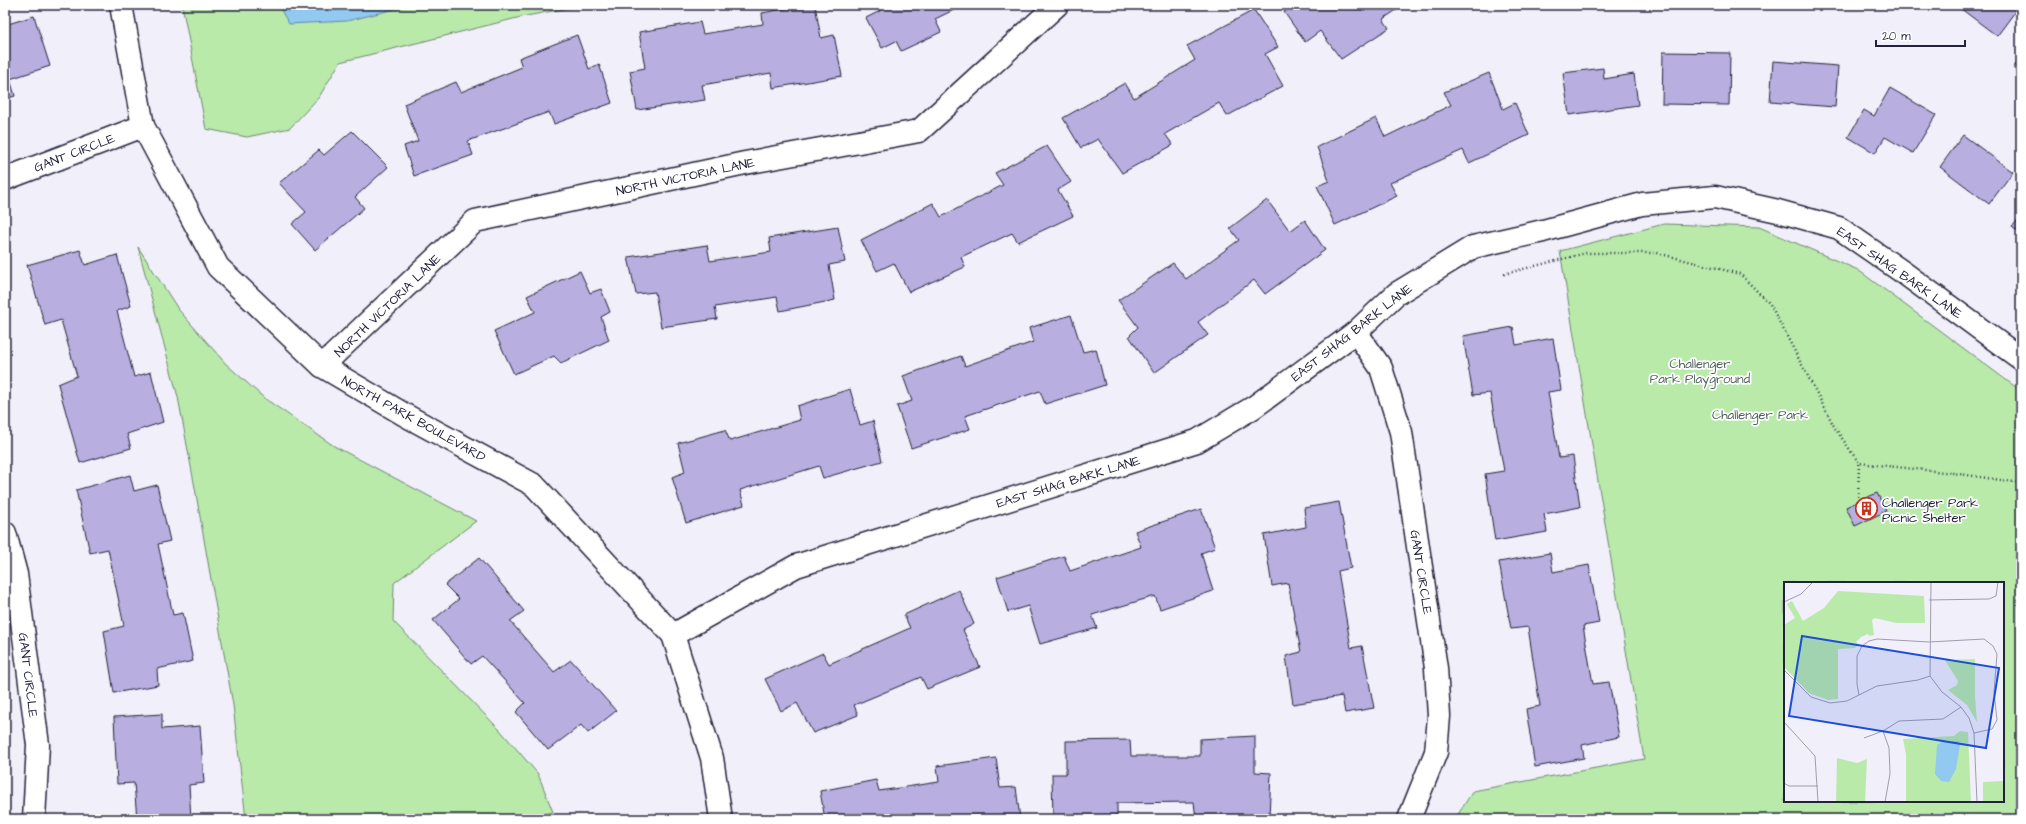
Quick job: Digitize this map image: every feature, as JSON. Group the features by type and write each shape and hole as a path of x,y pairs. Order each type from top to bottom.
{"street":[{"name":"NORTH PARK BOULEVARD","path":"121,5 143,126 218,267 322,366 406,415 534,485 674,635 712,758 720,819"},
{"name":"NORTH VICTORIA LANE","path":"322,366 475,221 745,162 919,131 1057,5"},
{"name":"GANT CIRCLE","path":"5,179 143,126"},
{"name":"EAST SHAG BARK LANE","path":"674,635 796,566 1197,441 1254,407 1356,332 1396,294 1474,247 1543,231 1642,204 1715,197 1778,211 1839,228 1904,272 2021,359"},
{"name":"GANT CIRCLE","path":"1356,332 1381,368 1401,432 1436,668 1438,716 1436,752 1409,819"},
{"name":"GANT CIRCLE","path":"5,533 16,574 38,745 34,819"}],"path":[{"path":"1504,274 1586,253 1657,253 1740,274 1770,304 1835,428 1859,463 1858,501"},
{"path":"1859,463 1953,473 2021,483"}],"green space":[{"path":"182,5 585,5 521,17 340,62 319,97 290,128 247,137 206,129"},
{"name":"Challenger Park","path":"1664,224 1759,227 1858,270 2021,391 2021,819 1455,819 1473,791 1644,759 1560,251"},
{"path":"138,247 178,309 226,364 264,398 334,446 476,521 394,583 393,621 500,730 538,774 553,812 522,819 246,819 233,705 178,397"}],"water":[{"path":"278,5 411,5 347,21 289,24"}],"building":[{"path":"805,5 815,5 821,38 834,35 842,76 773,88 771,73 702,85 705,100 637,110 630,71 645,68 639,32 700,22 703,34 763,24 762,13"},
{"path":"877,5 964,5 935,19 941,32 901,51 896,41 882,48 866,18 880,11"},
{"path":"1294,5 1404,5 1383,19 1389,28 1341,59 1320,31 1305,42 1284,12"},
{"path":"1956,5 2020,5 1997,36"},
{"path":"1254,10 1278,47 1265,54 1283,86 1227,116 1219,103 1165,134 1173,145 1122,173 1098,139 1081,148 1063,118 1125,83 1134,98 1195,60 1187,46"},
{"path":"34,16 50,66 10,79 15,96 5,99 5,25"},
{"path":"577,35 589,69 599,64 612,103 554,124 549,112 468,141 473,155 414,176 404,146 418,141 404,104 456,82 461,92 522,67 519,58"},
{"path":"1663,52 1730,53 1729,105 1662,104"},
{"path":"2021,58 2021,74 2013,68"},
{"path":"1773,61 1838,66 1835,107 1770,102"},
{"path":"1603,68 1604,79 1634,74 1638,105 1569,115 1563,73"},
{"path":"1489,73 1503,109 1515,103 1529,135 1469,163 1463,150 1390,183 1397,196 1335,225 1317,186 1329,181 1317,147 1376,118 1385,137 1451,105 1444,92"},
{"path":"1890,88 1936,115 1913,153 1885,137 1875,153 1848,137 1864,110 1874,116"},
{"path":"352,131 388,167 355,197 364,208 315,250 292,224 306,212 279,183 319,150 324,155"},
{"path":"1963,135 2013,172 1989,204 1940,167"},
{"path":"1047,146 1071,182 1058,190 1073,216 1018,242 1012,233 961,257 965,267 909,292 894,263 877,271 861,240 933,203 941,217 1003,185 995,173"},
{"path":"1267,200 1290,231 1305,220 1325,250 1265,294 1254,280 1198,322 1208,335 1154,373 1129,336 1138,327 1118,300 1173,263 1186,279 1239,240 1230,228"},
{"path":"2021,216 2021,234 2012,227"},
{"path":"838,227 845,262 829,265 835,300 780,311 777,297 715,307 717,319 661,327 655,292 636,294 628,257 707,245 710,261 771,252 769,238"},
{"path":"80,250 85,265 117,255 131,306 117,311 134,377 151,372 163,422 127,434 131,448 80,463 58,384 77,376 61,320 45,325 27,265"},
{"path":"580,271 590,293 601,289 610,312 601,317 609,340 561,363 554,356 514,374 494,331 535,312 527,296"},
{"path":"1071,315 1083,352 1096,349 1105,385 1045,404 1040,391 965,416 970,429 911,448 897,406 912,401 903,376 961,356 965,366 1033,342 1029,328"},
{"path":"1513,327 1516,345 1553,338 1561,390 1548,392 1559,458 1573,456 1580,507 1544,514 1547,532 1495,541 1485,474 1504,471 1490,393 1473,395 1463,336"},
{"path":"850,389 860,425 873,421 882,461 823,478 819,466 740,490 744,505 686,523 672,477 685,472 678,443 725,430 730,441 800,420 797,406"},
{"path":"130,475 134,491 157,485 170,541 158,544 173,615 183,613 193,661 157,669 158,685 114,693 104,631 124,626 108,549 90,553 76,490"},
{"name":"Challenger Park Picnic Shelter","path":"1877,493 1886,511 1855,526 1846,507"},
{"path":"1339,502 1351,568 1338,571 1351,648 1362,646 1374,708 1345,713 1342,696 1293,704 1286,656 1301,652 1288,583 1272,586 1264,535 1306,527 1304,508"},
{"path":"1201,509 1215,548 1201,553 1213,591 1160,609 1155,596 1092,615 1097,628 1040,644 1028,606 1008,612 997,577 1064,556 1070,571 1141,547 1135,531"},
{"path":"1550,553 1553,572 1589,565 1599,623 1583,626 1593,684 1609,682 1619,737 1582,745 1584,758 1535,767 1526,709 1540,706 1528,627 1511,629 1499,562"},
{"path":"479,558 524,611 510,621 554,672 571,660 616,711 588,733 581,725 548,750 516,712 525,703 482,656 471,664 433,620 459,599 445,585"},
{"path":"959,590 974,624 963,630 980,667 927,689 921,677 854,705 858,715 813,733 797,703 781,711 765,679 823,653 829,664 910,628 904,615"},
{"path":"162,714 162,729 200,726 204,783 189,785 191,819 137,819 134,783 117,784 114,717"},
{"path":"1255,736 1255,772 1271,773 1269,817 1196,819 1194,802 1117,803 1117,818 1053,819 1052,774 1066,774 1066,741 1130,740 1131,756 1200,756 1200,739"},
{"path":"996,758 1000,788 1016,787 1020,819 825,819 820,791 876,780 879,791 939,782 937,766"}],"place":[{"name":"Challenger Park Picnic Shelter","path":"1866,509"}],"park label":[{"name":"Challenger Park Playground","path":"1700,370"}]}
